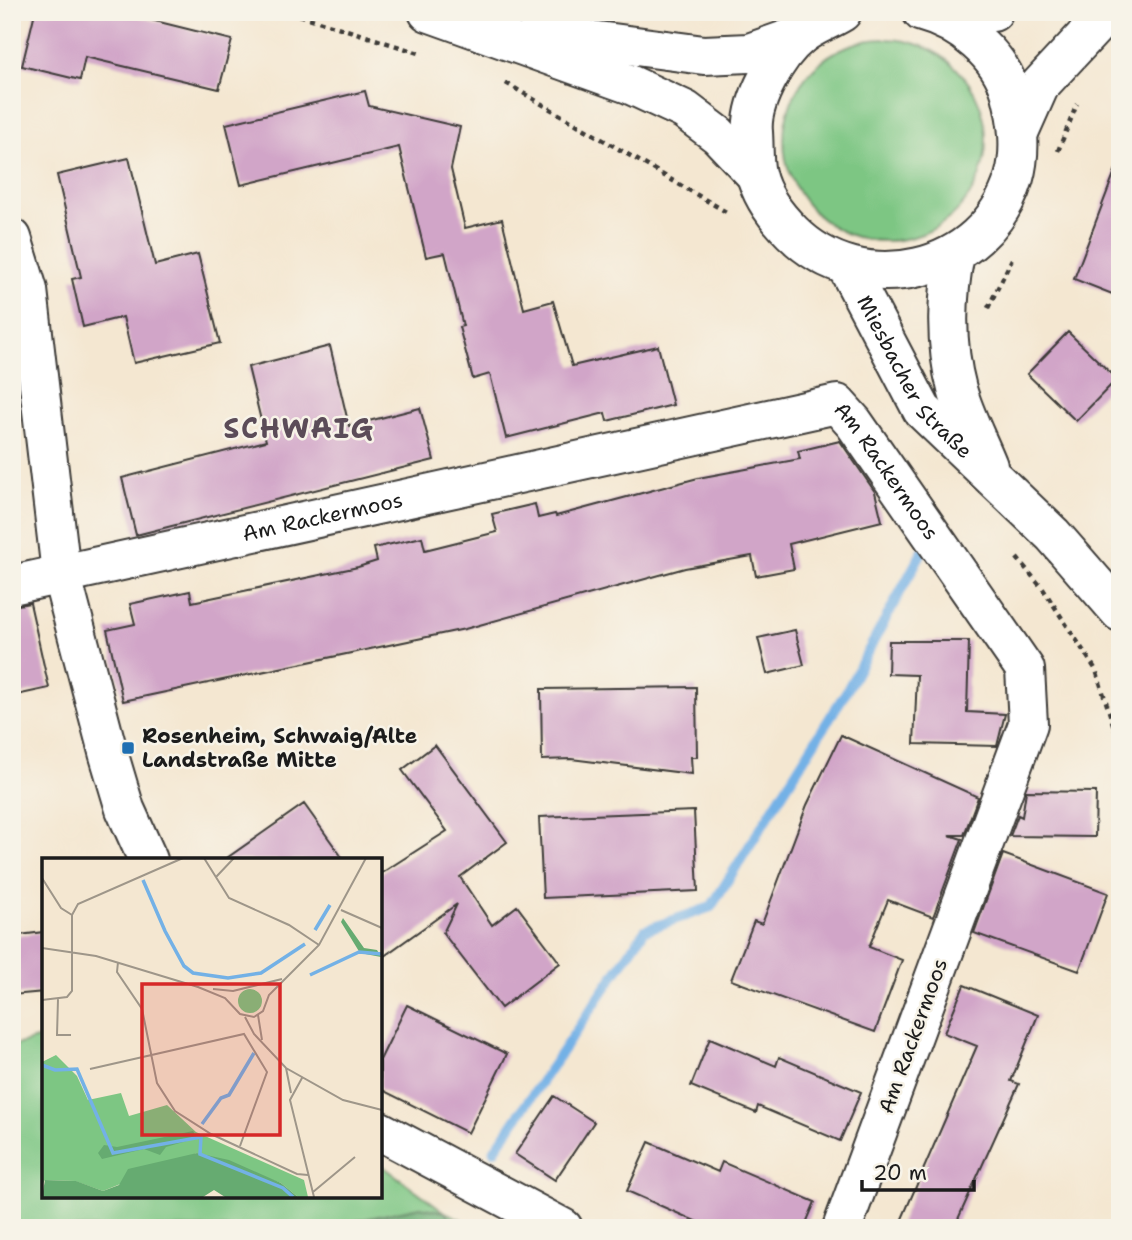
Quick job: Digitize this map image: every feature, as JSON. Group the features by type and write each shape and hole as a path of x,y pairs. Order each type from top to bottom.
{"street":[{"path":"444,17 635,48 704,55 749,53 800,36 842,12"},
{"path":"932,15 993,12"},
{"path":"444,17 629,84 685,110 718,135 757,176 776,216 807,247 847,267 884,273 921,268 955,254 991,221 1014,178 1020,130 1040,85 1108,12"},
{"path":"932,15 981,45 1008,84 1020,130"},
{"path":"757,176 752,125 767,75 800,36"},
{"path":"12,238 28,290 61,573 111,764 125,808 147,858"},
{"name":"Miesbacher Straße","path":"955,254 948,291 947,327 957,390 993,477"},
{"name":"Miesbacher Straße","path":"847,267 922,410 1053,535 1120,612"},
{"name":"Am Rackermoos","path":"61,573 837,404 862,434 1026,668 1028,724 842,1228"},
{"path":"12,585 61,573"},
{"path":"382,1132 563,1228"}],"path":[{"path":"290,12 429,55"},
{"path":"503,82 735,217"},
{"path":"1055,160 1080,97"},
{"path":"984,317 1017,247"},
{"path":"1009,547 1043,589 1096,670 1120,746"}],"green space":[{"path":"885,39 924,47 941,56 956,69 969,84 978,101 986,140 978,179 969,196 956,211 941,224 924,233 885,241 846,233 829,224 814,211 801,196 792,179 784,140 792,101 801,84 814,69 829,56 846,47"},
{"path":"42,1038 42,1198 382,1198 382,1165 445,1212 480,1228 370,1228 443,1212 420,1207 325,1228 12,1228 12,1046"},
{"path":"420,1207 445,1212 454,1228 325,1228"}],"building":[{"path":"35,12 119,12 232,40 219,89 85,57 80,80 22,66"},
{"path":"365,91 369,106 460,127 451,169 465,228 502,219 524,309 553,301 572,366 658,346 673,405 607,421 605,413 506,438 490,374 473,379 459,327 463,326 445,253 426,257 399,147 241,185 226,124"},
{"path":"129,158 155,265 198,254 220,343 134,363 123,317 83,327 72,279 81,277 57,175"},
{"path":"1117,166 1120,167 1120,297 1074,279"},
{"path":"1068,332 1117,379 1076,421 1027,374"},
{"path":"330,346 349,426 420,408 434,460 136,535 122,478 266,441 248,367"},
{"path":"840,441 875,492 882,521 789,544 794,569 756,576 752,556 685,568 465,629 123,701 107,630 135,624 130,604 190,591 192,602 358,567 377,561 374,548 422,537 425,550 497,532 492,514 535,504 538,518 556,516 698,478 800,459 798,451"},
{"path":"30,603 49,688 12,696 12,606"},
{"path":"795,630 804,665 767,674 758,638"},
{"path":"889,641 969,641 967,712 1005,714 997,746 914,744 917,675 888,674"},
{"path":"696,687 697,757 691,757 692,774 571,759 542,760 541,689"},
{"path":"841,735 978,797 964,835 949,835 962,839 933,917 888,900 869,947 902,960 875,1032 731,980 754,921 762,924 807,805"},
{"path":"435,745 507,842 460,877 492,925 517,906 560,963 501,1008 443,933 457,904 382,958 382,873 447,831 402,770"},
{"path":"1026,791 1096,792 1095,837 1010,836 1018,815 1022,817"},
{"path":"304,804 343,858 227,858"},
{"path":"694,811 698,891 543,898 539,817"},
{"path":"1003,854 1108,893 1079,971 974,933"},
{"path":"42,932 42,992 12,995 12,936"},
{"path":"964,985 1038,1015 1011,1081 1019,1084 954,1228 898,1228 977,1046 944,1033"},
{"path":"407,1005 507,1054 468,1133 382,1090 382,1056"},
{"path":"710,1038 776,1066 779,1057 861,1092 840,1141 758,1106 756,1113 691,1086"},
{"path":"554,1096 594,1122 555,1180 515,1154"},
{"path":"649,1142 718,1172 722,1162 815,1202 804,1228 711,1228 627,1191"}],"waterway":[{"path":"494,1151 645,930 711,907 846,692 923,550"}],"place":[{"name":"Rosenheim, Schwaig/Alte Landstraße Mitte","path":"128,748"}],"district":[{"name":"SCHWAIG","path":"299,428"}]}
